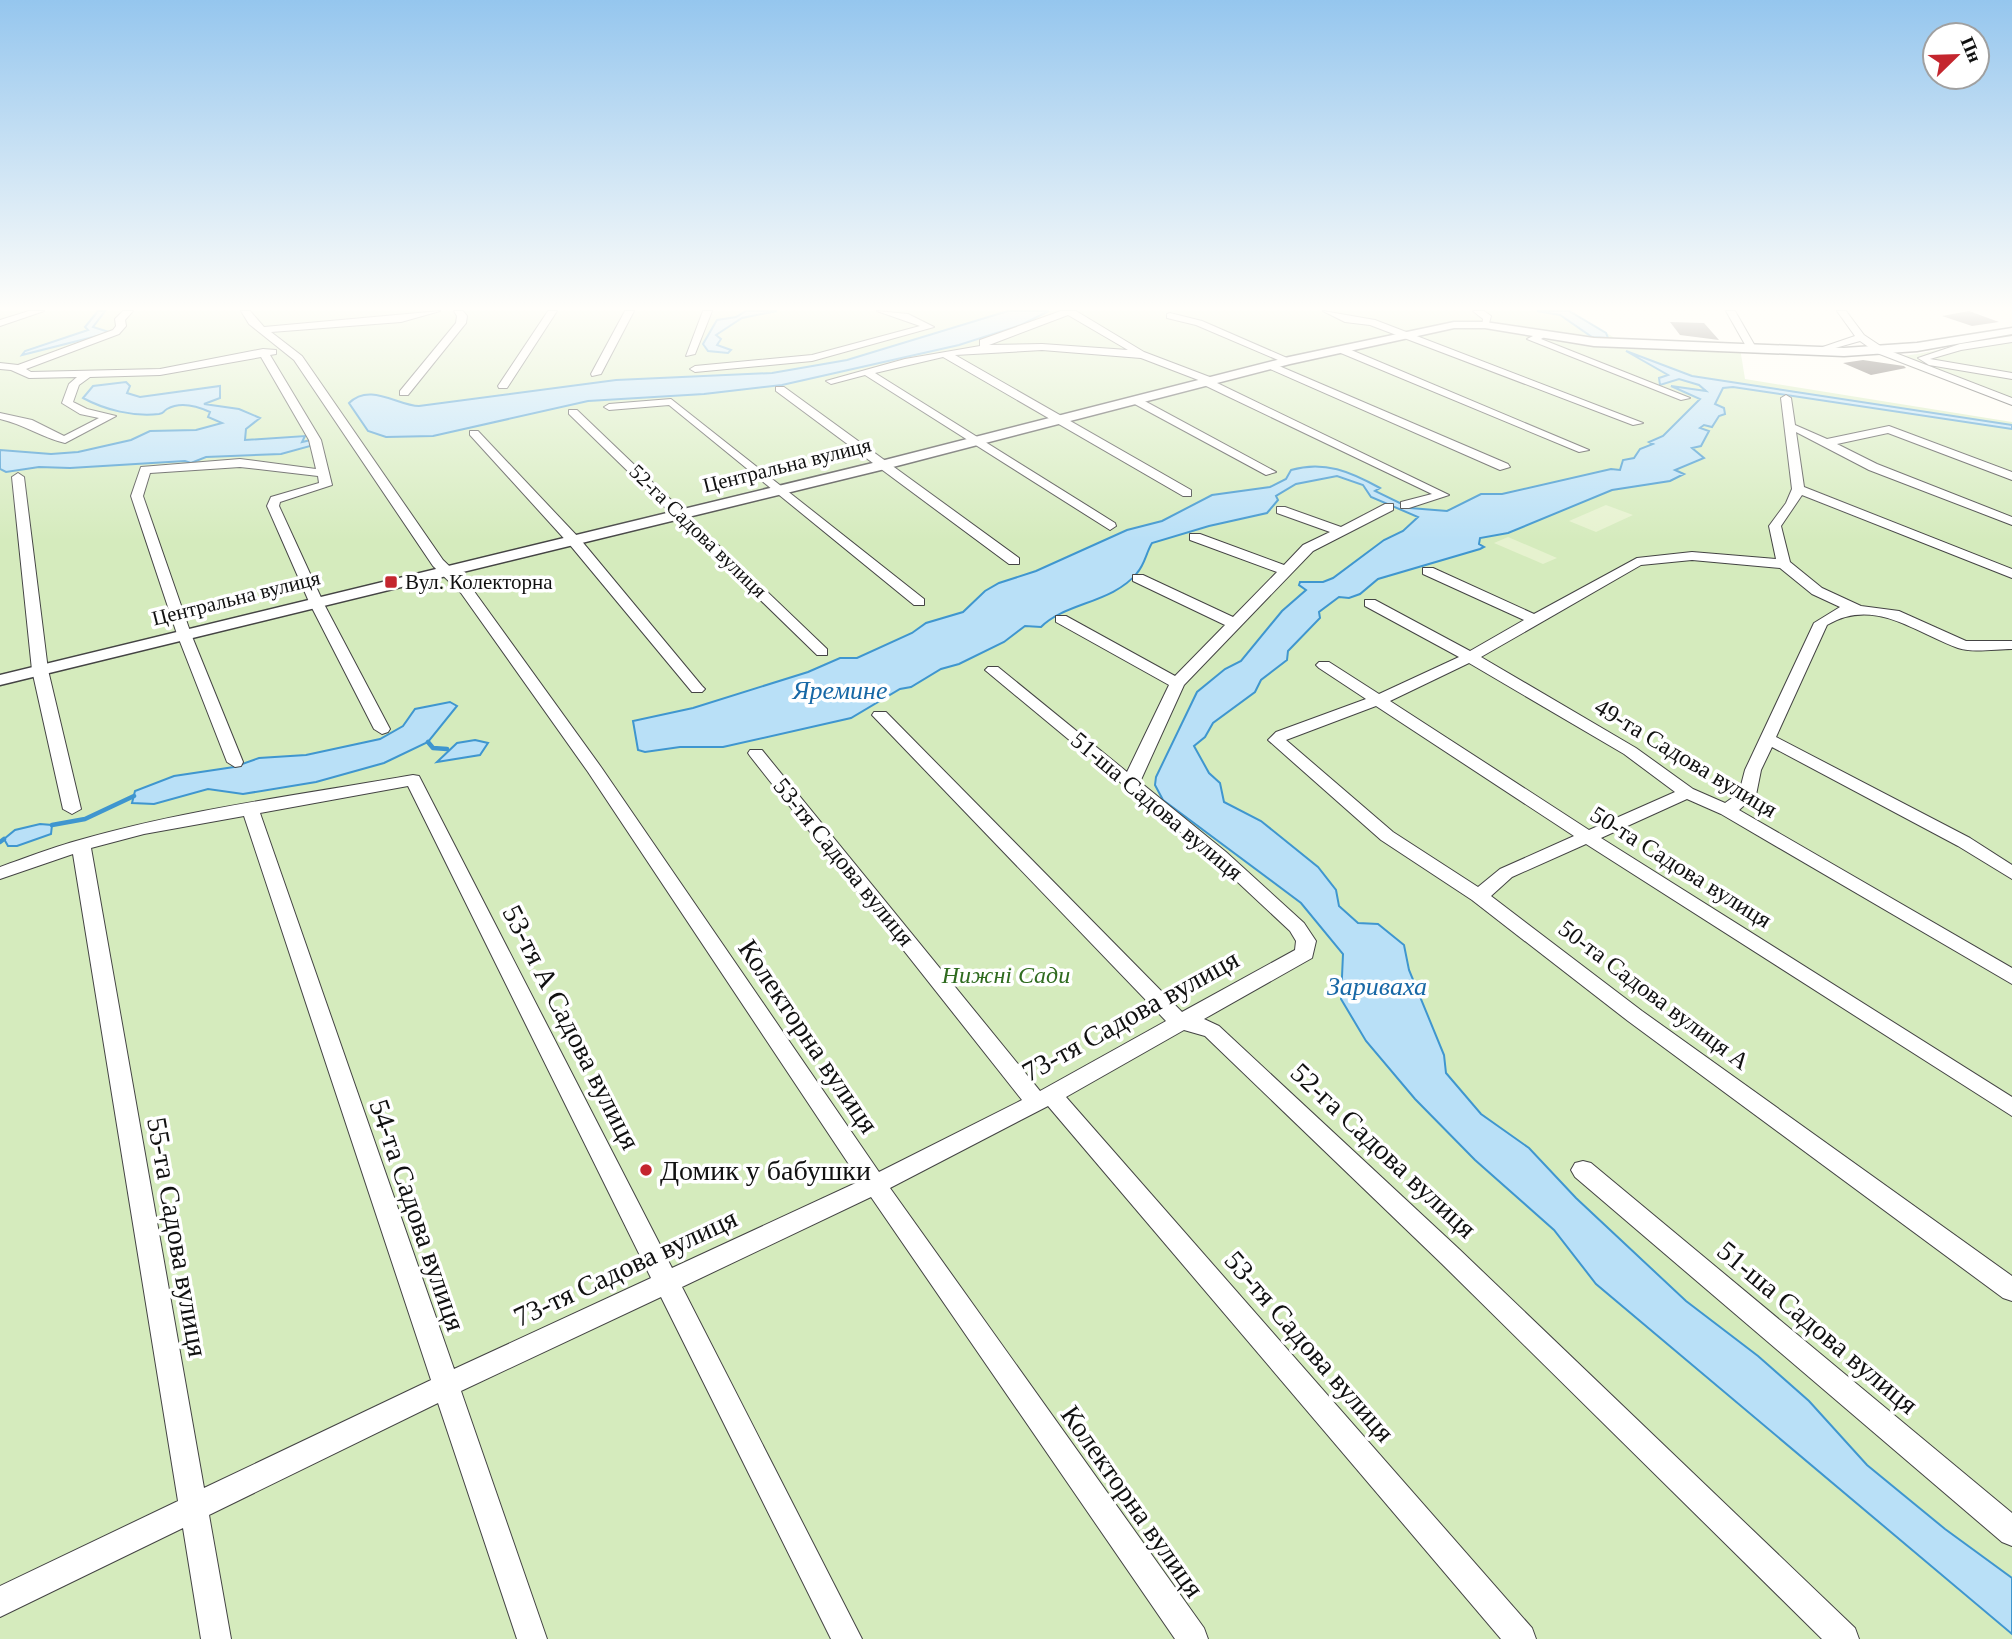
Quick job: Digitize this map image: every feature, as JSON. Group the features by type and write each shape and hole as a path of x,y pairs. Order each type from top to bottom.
{"street":[{"path":"0,416 28,422 49,435 65,440 110,416 84,412 66,403 73,387"},
{"path":"284,387 315,440 324,479"},
{"name":"Колекторна вулиця","path":"318,387 438,563 466,590 596,771 875,1185 1193,1639"},
{"path":"404,393 408,387"},
{"path":"892,387 1110,526"},
{"path":"1003,387 1187,493"},
{"name":"Центральна вулиця","path":"0,680 884,465 1184,387"},
{"path":"1222,387 1443,495 1405,505"},
{"path":"1321,387 1504,467"},
{"path":"1433,387 1583,450"},
{"path":"1544,387 1636,423"},
{"path":"1658,387 1685,398"},
{"path":"1975,387 2012,402"},
{"path":"780,389 1014,561"},
{"path":"1786,398 1798,489 1792,504 1775,526 1776,540 1784,564 1802,582 1858,610"},
{"path":"1135,400 1270,472"},
{"path":"609,407 671,402 782,489 832,535 919,602"},
{"name":"52-га Садова вулиця","path":"573,412 682,514 822,652"},
{"path":"1788,427 1800,429 1873,467 2012,521"},
{"path":"1823,443 1889,429 2012,476"},
{"path":"474,433 573,540 696,689"},
{"path":"235,762 184,634 137,496 145,470 240,463 324,479"},
{"path":"18,477 40,670 72,809"},
{"path":"324,479 275,500 273,506 316,601 382,729"},
{"path":"1798,489 2012,574"},
{"path":"1130,784 1177,683 1308,548 1389,508"},
{"path":"1281,510 1341,531"},
{"path":"1195,537 1284,570"},
{"path":"1379,700 1469,657 1637,562 1654,558 1784,564"},
{"path":"1428,571 1535,620"},
{"path":"1138,578 1236,624"},
{"name":"49-та Садова вулиця","path":"1370,603 1630,751 1687,793 1727,810 2012,977"},
{"path":"1727,810 1746,795 1753,770 1821,623 1841,611 1894,614 1964,645 2012,645"},
{"path":"1061,619 1177,683"},
{"name":"50-та Садова вулиця","path":"1324,665 2012,1108"},
{"name":"51-ша Садова вулиця","path":"993,670 1220,856 1297,927 1306,941 1305,953"},
{"name":"50-та Садова вулиця А","path":"1379,700 1277,737 1279,744 1387,835 1479,896 1635,1016 2012,1290"},
{"name":"52-га Садова вулиця","path":"880,715 1180,1022 1196,1024 1212,1031 1450,1256 1844,1639"},
{"path":"1768,739 1964,842 2012,873"},
{"name":"53-тя Садова вулиця","path":"756,753 1044,1098 1521,1639"},
{"name":"53-тя А Садова вулиця","path":"250,808 413,780 847,1639"},
{"path":"1479,896 1506,873 1687,793"},
{"path":"0,873 82,845 144,829 250,808"},
{"name":"54-та Садова вулиця","path":"250,808 532,1639"},
{"name":"55-та Садова вулиця","path":"82,845 216,1639"},
{"name":"73-тя Садова вулиця","path":"0,1602 444,1386 875,1185 1044,1098 1305,953"},
{"name":"51-ша Садова вулиця","path":"1583,1170 2012,1532"}],"green space":[{"name":"Нижні Сади","path":"0,387 1798,387 2012,422 2012,1639 0,1639"},
{"path":"1971,387 2012,387 2012,403"},
{"path":"1606,505 1633,515 1596,532 1569,521"},
{"path":"1508,537 1557,558 1543,564 1494,543"}],"water":[{"path":"92,387 129,387 127,393 140,397 220,387 220,398 204,404 239,409 260,418 246,429 245,440 305,436 302,442 311,440 314,445 281,454 206,457 191,463 185,461 70,468 39,467 6,472 0,469 0,450 51,454 78,452 131,440 150,431 196,430 222,423 208,417 210,412 189,405 178,405 159,414 140,414 110,409 83,398"},
{"path":"559,387 760,387 588,401 433,436 386,437 368,431 349,403 357,397 375,395 419,406"},
{"name":"Зариваха","path":"1674,387 1706,391 1702,387 1728,387 1723,388 1715,404 1724,408 1725,414 1719,416 1712,427 1704,425 1700,428 1709,431 1701,446 1692,448 1704,458 1675,470 1684,474 1670,481 1612,490 1508,533 1480,538 1479,544 1484,547 1480,549 1378,579 1360,594 1349,598 1339,597 1319,612 1320,618 1288,651 1287,660 1261,680 1255,692 1213,723 1205,737 1194,746 1209,773 1220,783 1224,802 1261,821 1318,867 1336,890 1339,906 1358,923 1378,924 1404,945 1409,970 1444,1055 1446,1073 1481,1114 1529,1148 1576,1198 1686,1301 1758,1356 1809,1401 1867,1465 1945,1529 2012,1578 2012,1634 1596,1284 1554,1230 1475,1160 1415,1099 1366,1041 1341,999 1343,954 1301,903 1163,800 1155,785 1156,777 1197,692 1225,669 1241,661 1282,611 1306,590 1299,585 1300,582 1323,582 1333,578 1384,540 1403,531 1418,517 1371,497 1363,485 1337,476 1296,484 1276,496 1278,500 1267,513 1152,543 1140,570 1115,591 1062,613 1041,627 1025,626 1004,642 959,664 941,669 911,687 900,689 851,718 723,747 680,747 645,752 638,750 633,721 693,708 808,672 840,658 857,658 912,633 926,623 963,612 985,591 999,583 1036,571 1127,530 1162,521 1212,495 1270,487 1286,479 1291,470 1315,466 1337,469 1369,482 1380,488 1375,491 1410,508 1447,511 1481,494 1502,494 1611,469 1620,470 1623,460 1634,458 1640,449 1653,444 1649,442 1663,436 1700,399"},
{"name":"Зариваха","path":"1736,387 1767,387 2012,425 2012,429"},
{"path":"450,702 457,706 428,742 384,763 316,782 243,794 208,789 154,804 132,803 135,791 174,776 234,767 259,758 306,755 380,739 403,726 415,709"},
{"path":"475,740 488,743 480,755 437,762 457,743"},
{"path":"40,824 52,825 51,834 17,846 8,846 4,839 15,830"}],"waterway":[{"path":"428,742 433,748 447,749"},
{"path":"52,825 85,819 134,796"},
{"path":"0,842 4,839"}],"place":[{"name":"Вул. Колекторна","path":"391,582"},
{"name":"Домик у бабушки","path":"646,1170"}],"water label":[{"name":"Яремине","path":"840,690"}]}
